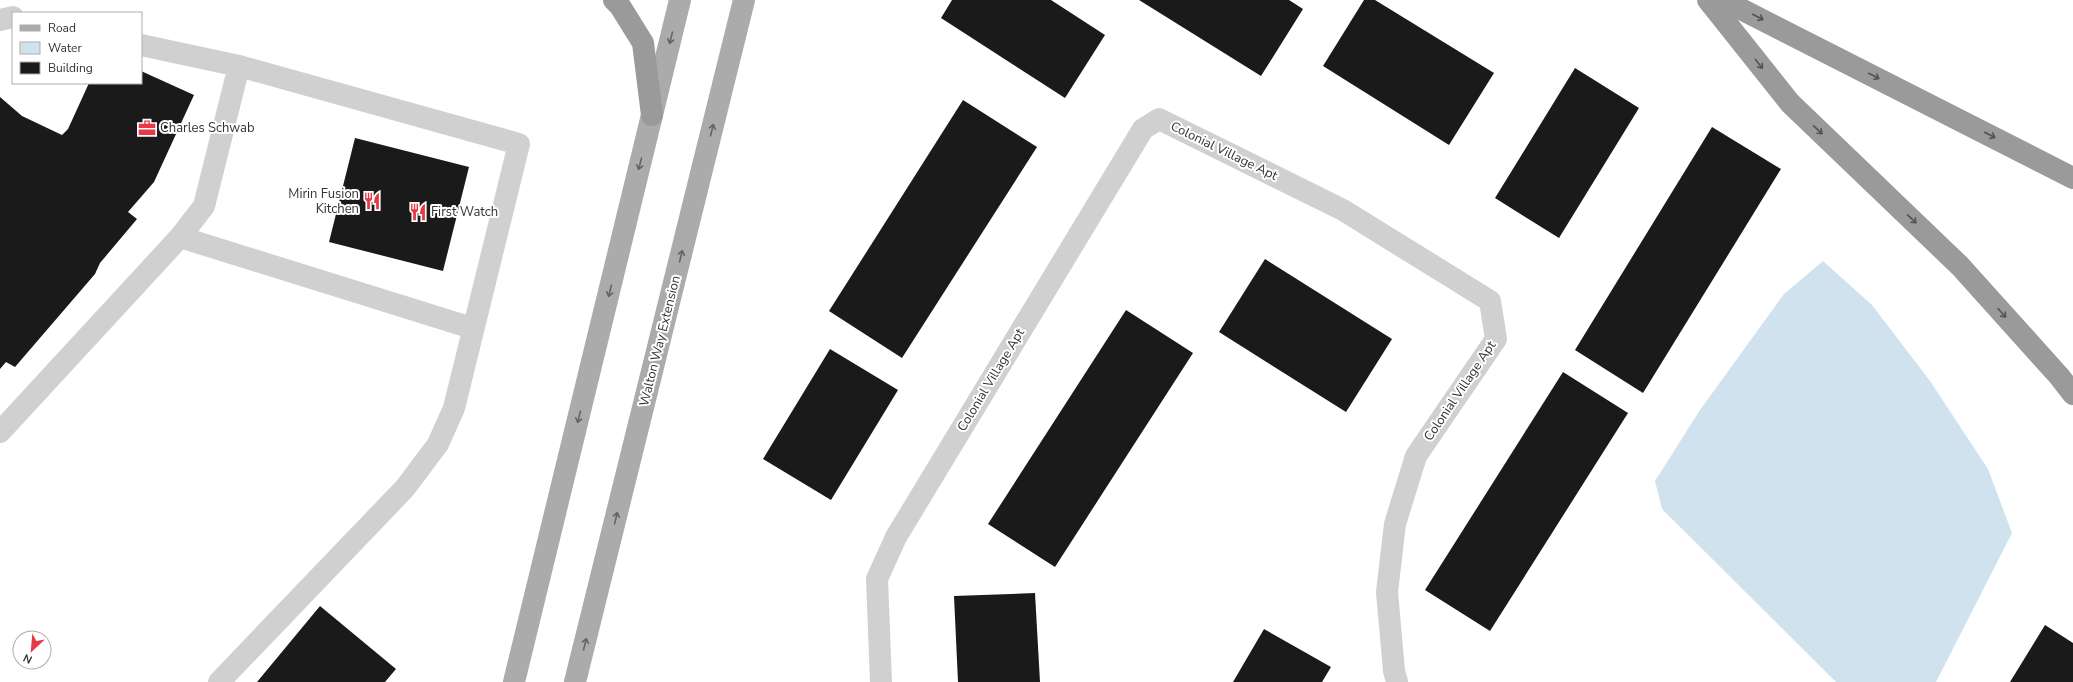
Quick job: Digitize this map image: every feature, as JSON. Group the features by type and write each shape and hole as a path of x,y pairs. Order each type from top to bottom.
{"highway":[{"path":"614,0 620,6 644,43 652,115"},
{"path":"1708,0 1790,103 1960,266 2059,376 2073,394"},
{"path":"1723,0 2073,178"}],"main road":[{"path":"514,682 680,0"},
{"name":"Walton Way Extension","path":"575,682 744,0"}],"lane":[{"path":"0,20 12,18"},
{"path":"142,45 239,66 518,144 472,328 454,408 438,444 404,488 219,682"},
{"path":"0,432 180,237 204,206 239,66"},
{"name":"Colonial Village Apt","path":"880,682 877,579 896,537 1143,129 1160,119 1343,210 1490,301 1496,339 1416,456 1396,524 1387,592 1394,671 1397,682"},
{"path":"180,237 472,328"}],"water":[{"path":"1823,261 1872,305 1930,381 1988,469 2012,533 1936,682 1836,682 1662,509 1655,481 1700,410 1784,294"}],"building":[{"path":"952,0 1051,0 1105,35 1065,98 941,18"},
{"path":"1139,0 1289,0 1303,9 1261,76"},
{"path":"1364,0 1375,0 1494,73 1449,145 1323,66"},
{"path":"1575,68 1639,108 1559,238 1495,198"},
{"path":"142,71 194,95 154,182 128,212 137,219 100,263 95,274 15,367 6,362 0,369 0,97 22,116 62,135 68,129 89,84 142,84"},
{"path":"963,100 1037,147 902,358 829,311"},
{"path":"1712,127 1781,169 1643,393 1575,350"},
{"path":"355,138 469,167 443,271 329,242"},
{"path":"1265,259 1392,339 1346,412 1219,332"},
{"path":"1126,310 1193,353 1055,567 988,524"},
{"path":"830,349 898,390 831,500 763,459"},
{"path":"1563,372 1628,413 1490,631 1425,590"},
{"path":"1035,593 1040,682 958,682 954,596"},
{"path":"320,606 396,669 385,682 257,682"},
{"path":"2045,625 2073,643 2073,682 2010,682"},
{"path":"1264,629 1331,667 1322,682 1233,682"}],"place":[{"name":"Charles Schwab","path":"147,128"},
{"name":"Mirin Fusion Kitchen","path":"372,201"},
{"name":"First Watch","path":"418,212"}]}
